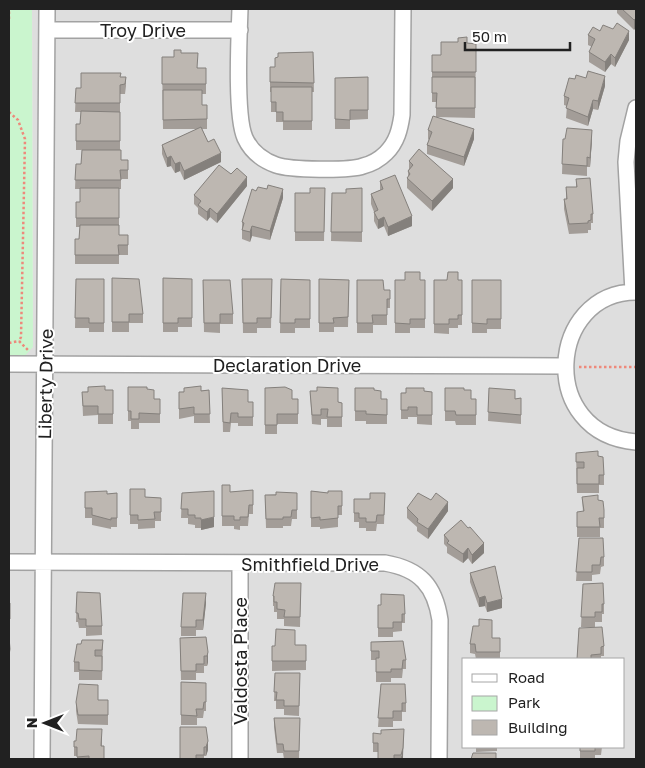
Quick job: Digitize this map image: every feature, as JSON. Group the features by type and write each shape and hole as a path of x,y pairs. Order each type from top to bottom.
{"street":[{"name":"Liberty Drive","path":"42,759 47,9"},
{"path":"240,9 242,128 245,139 262,158 276,165 348,169 362,167 374,161 389,150 399,132 402,115 403,9"},
{"name":"Troy Drive","path":"47,30 240,30"},
{"path":"636,108 628,141 626,162 634,292 616,296 588,312 571,338 571,362 566,383 572,398 588,422 614,438 636,442"},
{"name":"Declaration Drive","path":"9,364 571,362"},
{"name":"Smithfield Drive","path":"9,562 385,564 402,566 415,573 425,582 438,605 440,620 439,759"},
{"name":"Valdosta Place","path":"240,564 240,759"}],"path":[{"path":"9,9 9,19"},
{"path":"9,112 18,120 25,139 21,337 19,341"},
{"path":"9,343 19,341"},
{"path":"19,341 31,353"},
{"path":"571,362 576,368 636,367"}],"shaded area":[{"path":"32,9 636,9 636,759 9,759 9,358 33,347"}],"green space":[{"path":"9,9 32,9 33,347 23,358 9,358"}],"building":[{"path":"622,9 636,9 636,18 634,20"},
{"path":"617,23 629,31 615,58 611,54 605,62 589,52 595,39 588,35 593,27 600,31 603,25 613,29"},
{"path":"467,37 467,43 476,44 476,72 432,72 432,55 441,55 441,42 458,42 458,38"},
{"path":"174,50 181,50 181,53 198,53 197,68 206,68 206,84 162,84 162,57 174,57"},
{"path":"313,52 314,83 270,82 270,67 275,67 275,58 278,57 278,53"},
{"path":"588,71 605,76 598,101 593,100 588,117 566,108 569,98 564,96 569,78 575,79 576,75 586,78"},
{"path":"81,73 121,73 120,77 126,77 125,84 120,85 120,103 75,103 76,88 81,88"},
{"path":"368,77 368,110 350,110 350,120 335,119 335,78"},
{"path":"432,77 475,77 475,108 436,108 437,93 432,93"},
{"path":"271,87 312,87 312,121 283,121 283,112 276,112 276,102 271,102"},
{"path":"163,90 202,90 202,105 207,105 207,119 163,120"},
{"path":"81,111 120,112 120,141 76,141 76,124 80,124"},
{"path":"433,116 474,129 464,157 427,145 432,132 428,130"},
{"path":"201,127 208,142 214,139 221,153 184,171 180,162 175,164 171,156 167,158 162,145"},
{"path":"567,128 592,130 590,158 587,157 587,166 562,164 563,139 565,139"},
{"path":"419,149 453,179 432,201 407,178 410,174 408,171 413,165 409,161"},
{"path":"82,150 121,150 121,160 128,160 128,170 120,170 121,180 75,180 76,164 81,164"},
{"path":"219,165 231,174 237,168 247,177 217,214 210,208 207,212 198,205 201,201 194,195"},
{"path":"395,175 412,216 388,227 384,217 378,220 374,212 378,210 371,194 383,189 380,181"},
{"path":"590,178 593,214 591,214 591,220 588,223 569,224 564,199 567,199 566,187 577,187 576,179"},
{"path":"268,185 283,189 270,231 252,226 250,232 242,230 244,223 242,222 252,189 256,191 258,187 267,189"},
{"path":"80,188 119,188 119,218 76,218 76,202 80,202"},
{"path":"310,188 325,188 324,232 295,232 295,193 310,193"},
{"path":"362,188 362,232 331,232 332,193 346,193 346,189"},
{"path":"80,225 119,225 119,235 128,235 128,245 118,245 119,255 75,255 75,239 79,239"},
{"path":"405,272 420,272 420,280 425,280 425,319 410,319 410,324 395,323 395,280 405,280"},
{"path":"448,272 458,272 458,280 462,280 462,315 458,315 458,319 449,319 449,324 434,324 434,280 447,280"},
{"path":"112,278 139,279 143,314 129,314 129,322 112,322"},
{"path":"163,278 192,279 192,318 178,318 178,323 163,323"},
{"path":"76,279 104,279 104,323 89,323 89,318 75,318"},
{"path":"242,279 272,279 271,318 257,318 257,323 243,323"},
{"path":"281,279 310,280 310,319 295,319 295,323 280,323"},
{"path":"319,279 349,280 348,317 333,318 334,323 319,323"},
{"path":"203,280 230,280 233,314 220,314 220,323 204,323"},
{"path":"357,280 383,280 384,290 390,290 390,299 387,299 387,315 372,315 373,323 357,323"},
{"path":"472,280 501,280 501,319 487,319 487,324 472,323"},
{"path":"105,386 105,390 113,390 113,414 98,414 98,406 83,406 82,392 88,392 88,387"},
{"path":"201,386 201,391 209,390 210,414 194,414 194,407 179,409 179,392 184,392 184,388"},
{"path":"128,387 147,387 147,389 154,390 154,399 160,399 160,414 139,413 139,419 131,419 131,411 128,411"},
{"path":"285,387 292,390 292,399 298,399 298,414 277,414 277,425 265,425 265,388"},
{"path":"317,387 338,388 338,402 342,403 342,417 327,417 328,409 321,409 321,415 312,415 310,391 317,391"},
{"path":"222,388 248,390 248,402 253,402 253,417 238,417 238,413 231,413 230,423 223,422"},
{"path":"355,388 374,388 374,390 381,391 381,399 387,399 387,415 366,414 366,411 355,411"},
{"path":"406,388 424,388 424,391 432,392 432,415 417,415 417,407 408,407 408,410 401,410 401,393 406,393"},
{"path":"445,388 471,390 471,399 476,399 476,415 456,415 455,411 445,411"},
{"path":"489,388 515,390 515,399 521,398 521,415 488,412"},
{"path":"598,451 598,456 603,457 604,475 599,475 599,484 577,484 577,468 584,468 584,462 576,462 576,453"},
{"path":"222,485 230,485 230,492 253,490 253,505 249,505 248,517 240,517 240,520 234,520 234,516 222,516"},
{"path":"130,489 145,489 145,497 161,498 161,512 154,512 155,519 138,520 138,515 130,515"},
{"path":"107,491 107,494 117,493 117,518 111,518 111,520 92,515 92,508 85,508 85,492"},
{"path":"214,491 214,517 201,520 201,518 195,518 195,515 188,515 188,509 181,509 182,493"},
{"path":"311,491 328,493 328,491 342,491 342,506 338,506 338,518 320,520 320,517 311,518"},
{"path":"276,492 297,493 297,510 292,510 291,517 266,519 265,495 276,495"},
{"path":"370,493 385,493 384,515 377,515 376,522 366,522 366,518 359,518 359,513 354,513 354,499 370,499"},
{"path":"418,493 431,500 436,493 448,502 428,529 417,522 418,519 407,508"},
{"path":"598,495 598,500 603,501 604,510 604,518 599,518 600,527 577,527 577,512 584,511 582,497"},
{"path":"461,520 484,543 472,555 468,548 463,554 447,543 449,541 444,535"},
{"path":"579,538 603,538 604,557 601,557 600,565 592,565 592,572 576,572"},
{"path":"495,566 502,599 487,603 485,596 479,598 470,573"},
{"path":"275,583 301,583 300,617 284,617 285,610 277,609 277,602 274,602 273,596"},
{"path":"603,583 604,604 602,604 602,612 595,612 595,617 581,617 583,584"},
{"path":"77,592 100,593 102,626 86,626 86,619 79,619 78,613 76,613"},
{"path":"183,593 206,593 203,620 196,620 196,627 181,627"},
{"path":"381,594 404,595 405,614 402,614 402,622 393,622 393,628 378,628 378,605 381,605"},
{"path":"10,603 10,619 9,619"},
{"path":"479,619 492,620 492,638 500,638 500,652 476,652 475,644 470,644 473,626 479,626"},
{"path":"602,627 604,646 601,647 601,654 591,655 591,658 577,658 579,628"},
{"path":"276,629 295,630 295,645 306,645 306,661 272,661 272,646 275,646"},
{"path":"206,637 208,652 207,656 204,656 204,664 196,664 196,671 181,671 180,638"},
{"path":"82,640 103,640 102,650 95,650 95,656 102,656 102,671 79,670 79,662 74,662 77,644 81,644"},
{"path":"403,641 406,660 403,660 402,669 391,669 391,672 376,672 376,658 379,658 379,651 371,651 371,642"},
{"path":"275,673 300,673 299,706 284,706 284,700 276,700 277,692 274,692"},
{"path":"181,682 206,683 206,702 204,702 203,709 196,709 197,716 181,715"},
{"path":"79,684 98,685 98,700 108,700 108,715 78,715 76,702"},
{"path":"381,684 405,684 406,703 402,703 402,711 393,711 393,718 378,718"},
{"path":"274,718 300,718 299,751 284,751 283,744 277,744"},
{"path":"180,727 206,727 208,741 206,747 204,747 204,755 196,755 196,759 180,759"},
{"path":"77,729 102,729 101,746 104,746 104,759 89,759 89,756 77,757 77,747 74,747 74,741 76,741"},
{"path":"404,729 401,755 394,755 394,759 378,759 378,743 373,743 373,733 381,734 381,730"},
{"path":"580,748 595,748 595,751 580,751"},
{"path":"473,753 496,753 496,759 471,759"}]}
